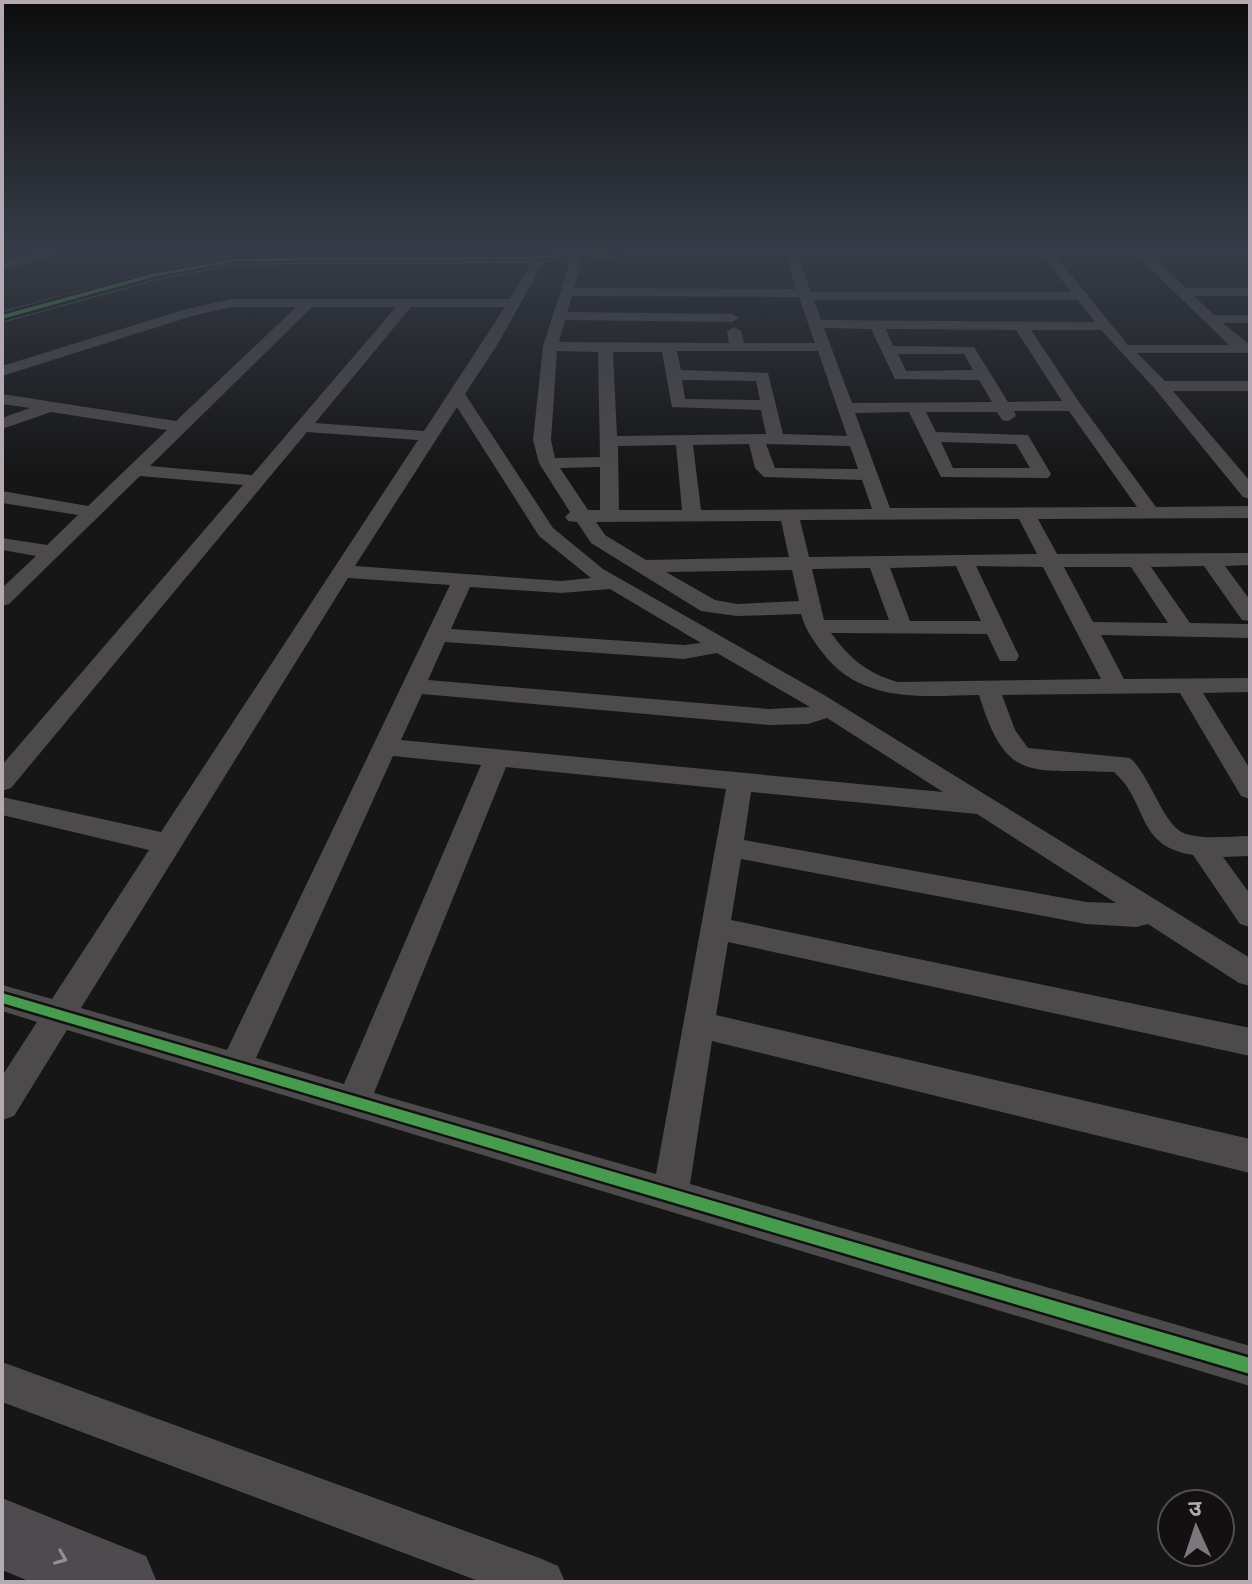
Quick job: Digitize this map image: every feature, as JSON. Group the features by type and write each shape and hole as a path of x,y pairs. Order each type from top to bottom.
{"main road":[{"path":"2,1534 120,1582"}],"street":[{"path":"2,371 156,324"},
{"path":"3,598 286,324"},
{"path":"2,782 390,324"},
{"path":"2,1105 501,324"},
{"path":"556,324 550,346 542,440 548,463 573,517 598,539 709,606 902,627 995,628"},
{"path":"733,324 737,347"},
{"path":"883,514 816,324 1106,326 1161,386 1250,493"},
{"path":"1217,324 1246,349"},
{"path":"877,325 900,376 984,375"},
{"path":"1021,326 1073,406 1151,513"},
{"path":"550,346 824,347"},
{"path":"669,347 678,404 768,405"},
{"path":"605,348 610,516"},
{"path":"1124,349 1246,349"},
{"path":"888,350 969,350 1054,494"},
{"path":"674,375 763,376 768,405 764,468 770,473 869,475"},
{"path":"1161,386 1250,386"},
{"path":"457,394 537,521 567,552 613,583 721,644 835,690 983,806 1250,974"},
{"path":"2,399 180,427"},
{"path":"2,424 50,406"},
{"path":"845,408 1073,406"},
{"path":"915,407 947,473 1151,513 1250,512"},
{"path":"304,427 429,436"},
{"path":"929,437 1022,439"},
{"path":"684,440 692,515"},
{"path":"609,441 857,441"},
{"path":"548,463 610,462"},
{"path":"135,470 258,481"},
{"path":"537,521 610,516 1026,514 1054,494"},
{"path":"2,497 92,512"},
{"path":"1026,514 1117,687"},
{"path":"789,515 812,617 839,661 835,690"},
{"path":"2,544 51,552"},
{"path":"642,566 1250,559"},
{"path":"963,560 1008,656"},
{"path":"1210,560 1250,615"},
{"path":"1137,561 1184,630"},
{"path":"881,562 880,568 902,627"},
{"path":"341,571 577,588 613,583"},
{"path":"236,1066 463,580"},
{"path":"1086,628 1250,631"},
{"path":"438,635 684,652 700,651 721,644"},
{"path":"414,686 769,717 808,716 835,690 872,683 898,689 989,690 1250,685"},
{"path":"1187,686 1238,753 1250,790"},
{"path":"989,690 1009,746 1017,754 1028,759 1121,764 1133,771 1167,838 1181,844 1250,846"},
{"path":"385,747 983,806"},
{"path":"354,1101 497,758"},
{"path":"670,1195 740,782"},
{"path":"2,806 168,844"},
{"path":"1200,845 1250,916"},
{"path":"729,847 1086,913 1136,916 1152,912"},
{"path":"715,928 1250,1042"},
{"path":"2,998 1250,1366"},
{"path":"699,1024 1250,1156"},
{"path":"2,1382 542,1582"}],"cycle path":[{"path":"2,998 1250,1366"}]}
